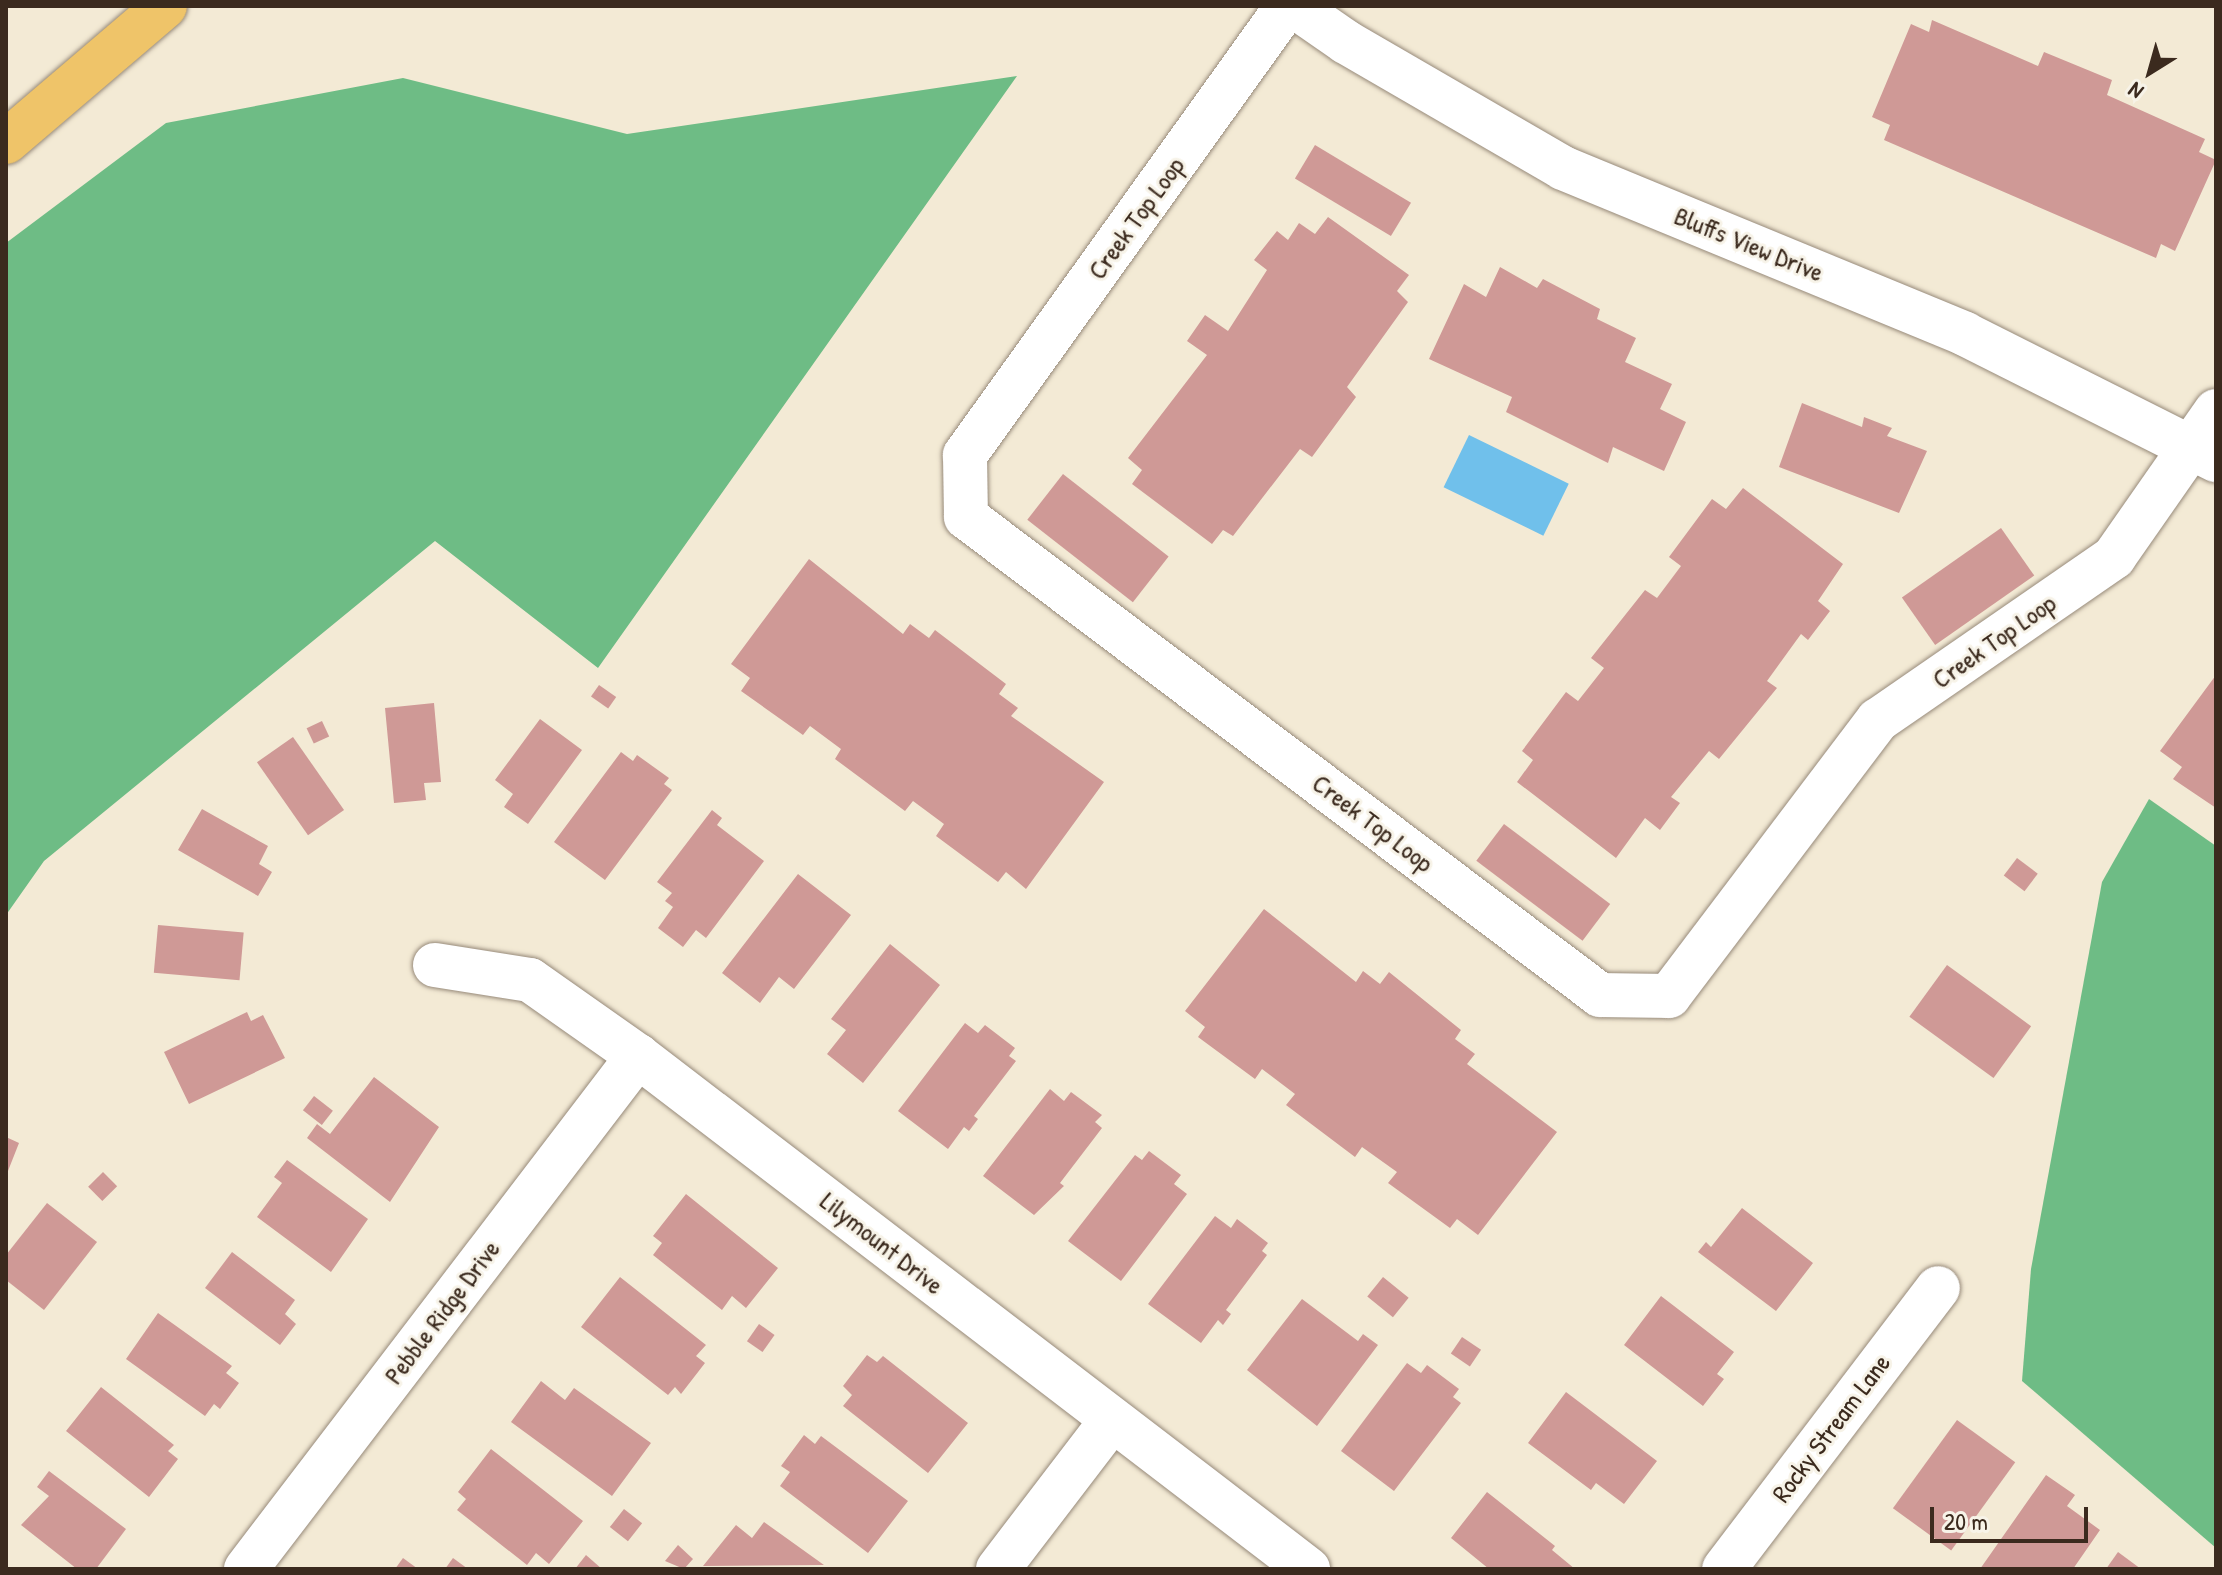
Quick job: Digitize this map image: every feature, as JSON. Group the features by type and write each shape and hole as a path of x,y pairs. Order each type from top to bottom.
{"main road":[{"path":"6,142 165,6"}],"street":[{"name":"Creek Top Loop","path":"1287,6 965,455 966,517 1600,995 1669,996 1878,720 2114,557 2209,439"},
{"name":"Bluffs View Drive","path":"1294,6 1346,42 1563,168 1965,334 2209,439"},
{"name":"Lilymount Drive","path":"435,965 530,980 638,1056 1308,1569"},
{"name":"Pebble Ridge Drive","path":"246,1569 638,1056"},
{"name":"Rocky Stream Lane","path":"1742,1563 1938,1288"},
{"path":"998,1569 1112,1420"}],"green space":[{"path":"1017,76 598,668 435,541 44,861 6,915 6,243 166,123 403,78 627,134"},
{"path":"2149,799 2216,846 2216,1548 2022,1381 2031,1269 2102,882"}],"water":[{"path":"1469,435 1569,484 1543,536 1444,487"}],"building":[{"path":"1932,20 2038,66 2044,52 2112,80 2107,95 2205,139 2199,152 2216,160 2175,251 2161,244 2156,258 1884,140 1890,125 1872,117 1911,24 1929,32"},
{"path":"1315,145 1411,203 1391,236 1295,178"},
{"path":"1328,217 1409,275 1397,291 1408,302 1347,387 1356,397 1312,457 1300,449 1233,536 1223,530 1212,544 1132,484 1142,470 1128,458 1207,355 1187,341 1205,315 1228,331 1267,270 1254,260 1277,231 1288,240 1299,223 1315,234"},
{"path":"1500,267 1537,288 1543,279 1600,309 1597,319 1636,338 1625,362 1672,384 1660,409 1686,422 1664,471 1613,447 1608,463 1506,412 1512,397 1429,359 1464,284 1486,297"},
{"path":"1802,403 1862,427 1864,417 1892,428 1887,436 1927,451 1899,513 1779,467"},
{"path":"1063,474 1169,556 1133,602 1027,520"},
{"path":"1743,488 1843,564 1818,601 1830,611 1808,640 1801,634 1767,681 1777,688 1719,759 1709,751 1671,797 1680,803 1660,830 1645,818 1616,858 1517,782 1533,760 1522,751 1566,692 1578,701 1604,668 1591,658 1645,590 1657,598 1681,566 1669,557 1712,499 1726,509"},
{"path":"2001,528 2034,576 1935,645 1902,597"},
{"path":"809,559 903,634 910,624 929,638 935,630 1006,684 999,694 1018,708 1011,716 1104,782 1026,889 1006,872 998,882 936,836 944,824 913,801 905,811 835,759 841,749 810,726 803,735 741,691 750,678 731,664"},
{"path":"2216,675 2216,808 2173,779 2182,767 2160,751"},
{"path":"599,685 616,697 608,709 591,696"},
{"path":"434,703 441,782 424,783 426,800 394,803 385,708"},
{"path":"540,719 582,750 528,824 504,807 513,794 495,780"},
{"path":"322,721 329,736 314,744 307,728"},
{"path":"293,737 344,810 308,835 257,762"},
{"path":"621,752 633,761 637,755 669,778 664,784 672,790 605,880 554,842"},
{"path":"202,809 268,846 259,864 272,872 258,896 178,850"},
{"path":"712,810 722,818 717,825 764,861 706,938 696,930 683,947 658,928 673,907 665,901 672,893 657,882"},
{"path":"1504,824 1610,904 1583,941 1476,861"},
{"path":"2017,858 2038,874 2025,891 2004,876"},
{"path":"798,874 851,915 794,989 779,977 760,1003 722,973"},
{"path":"1264,909 1356,982 1363,971 1380,984 1389,972 1461,1030 1455,1039 1475,1054 1467,1064 1557,1132 1478,1235 1457,1219 1450,1228 1388,1183 1397,1172 1362,1147 1355,1157 1286,1105 1295,1094 1262,1069 1255,1079 1198,1037 1205,1027 1185,1011"},
{"path":"158,925 244,932 239,980 154,973"},
{"path":"890,944 940,985 863,1083 827,1054 846,1030 831,1019"},
{"path":"1947,965 2031,1026 1994,1078 1909,1017"},
{"path":"247,1012 251,1021 263,1015 285,1058 189,1104 164,1052"},
{"path":"965,1023 978,1033 985,1025 1015,1048 1009,1056 1016,1061 974,1116 978,1119 969,1131 964,1127 948,1149 898,1111"},
{"path":"374,1077 439,1127 390,1202 307,1138 317,1124 330,1134"},
{"path":"1050,1089 1064,1101 1071,1092 1102,1115 1095,1122 1102,1128 1060,1183 1064,1186 1034,1215 983,1176"},
{"path":"314,1096 333,1111 322,1125 303,1110"},
{"path":"6,1137 19,1143 6,1176"},
{"path":"1149,1151 1181,1175 1174,1184 1187,1194 1121,1281 1068,1241 1135,1155 1142,1160"},
{"path":"287,1160 368,1219 331,1272 257,1217 282,1183 274,1177"},
{"path":"103,1172 117,1186 102,1201 88,1187"},
{"path":"686,1194 778,1268 746,1308 732,1296 722,1310 653,1255 662,1243 653,1236"},
{"path":"47,1203 97,1242 44,1310 6,1280 6,1255"},
{"path":"1742,1208 1813,1263 1776,1311 1698,1252 1706,1242 1711,1247"},
{"path":"1215,1216 1231,1228 1237,1219 1268,1243 1262,1251 1267,1255 1226,1310 1231,1314 1223,1325 1218,1320 1201,1343 1148,1304"},
{"path":"232,1252 295,1300 285,1314 296,1324 280,1345 205,1288"},
{"path":"620,1277 706,1345 696,1356 705,1363 681,1394 675,1387 668,1395 581,1327"},
{"path":"1383,1277 1409,1298 1393,1317 1367,1296"},
{"path":"1661,1296 1734,1352 1717,1374 1724,1379 1703,1406 1624,1345"},
{"path":"1302,1299 1358,1341 1363,1334 1378,1345 1317,1426 1247,1370"},
{"path":"158,1313 232,1366 226,1373 239,1383 220,1409 214,1404 205,1416 126,1359"},
{"path":"759,1324 775,1335 763,1352 747,1341"},
{"path":"1462,1337 1481,1350 1470,1366 1451,1354"},
{"path":"867,1355 877,1362 883,1356 968,1423 928,1473 843,1406 852,1395 843,1386"},
{"path":"1407,1363 1421,1373 1427,1365 1459,1389 1453,1397 1461,1403 1394,1491 1341,1451"},
{"path":"541,1381 565,1400 574,1388 651,1443 612,1496 511,1422"},
{"path":"101,1387 174,1445 168,1451 178,1459 149,1497 66,1431"},
{"path":"1566,1392 1657,1461 1624,1504 1596,1483 1591,1490 1528,1443"},
{"path":"1957,1420 2015,1462 1951,1551 1893,1508"},
{"path":"804,1435 815,1444 821,1436 908,1501 868,1553 780,1486 790,1472 781,1466"},
{"path":"491,1449 583,1521 549,1564 536,1553 527,1565 457,1510 466,1499 458,1492"},
{"path":"49,1471 126,1529 96,1569 77,1569 21,1525 49,1496 37,1487"},
{"path":"2046,1475 2075,1495 2067,1506 2100,1530 2073,1569 1980,1569"},
{"path":"1487,1492 1555,1546 1552,1550 1575,1569 1489,1569 1451,1538"},
{"path":"624,1509 642,1523 628,1541 610,1527"},
{"path":"764,1522 824,1565 703,1566 736,1525 752,1538"},
{"path":"678,1545 693,1559 684,1569 665,1561"},
{"path":"2118,1552 2141,1569 2106,1569"},
{"path":"586,1555 602,1569 575,1569"},
{"path":"403,1558 418,1569 395,1569"},
{"path":"453,1558 468,1569 445,1569"}]}
